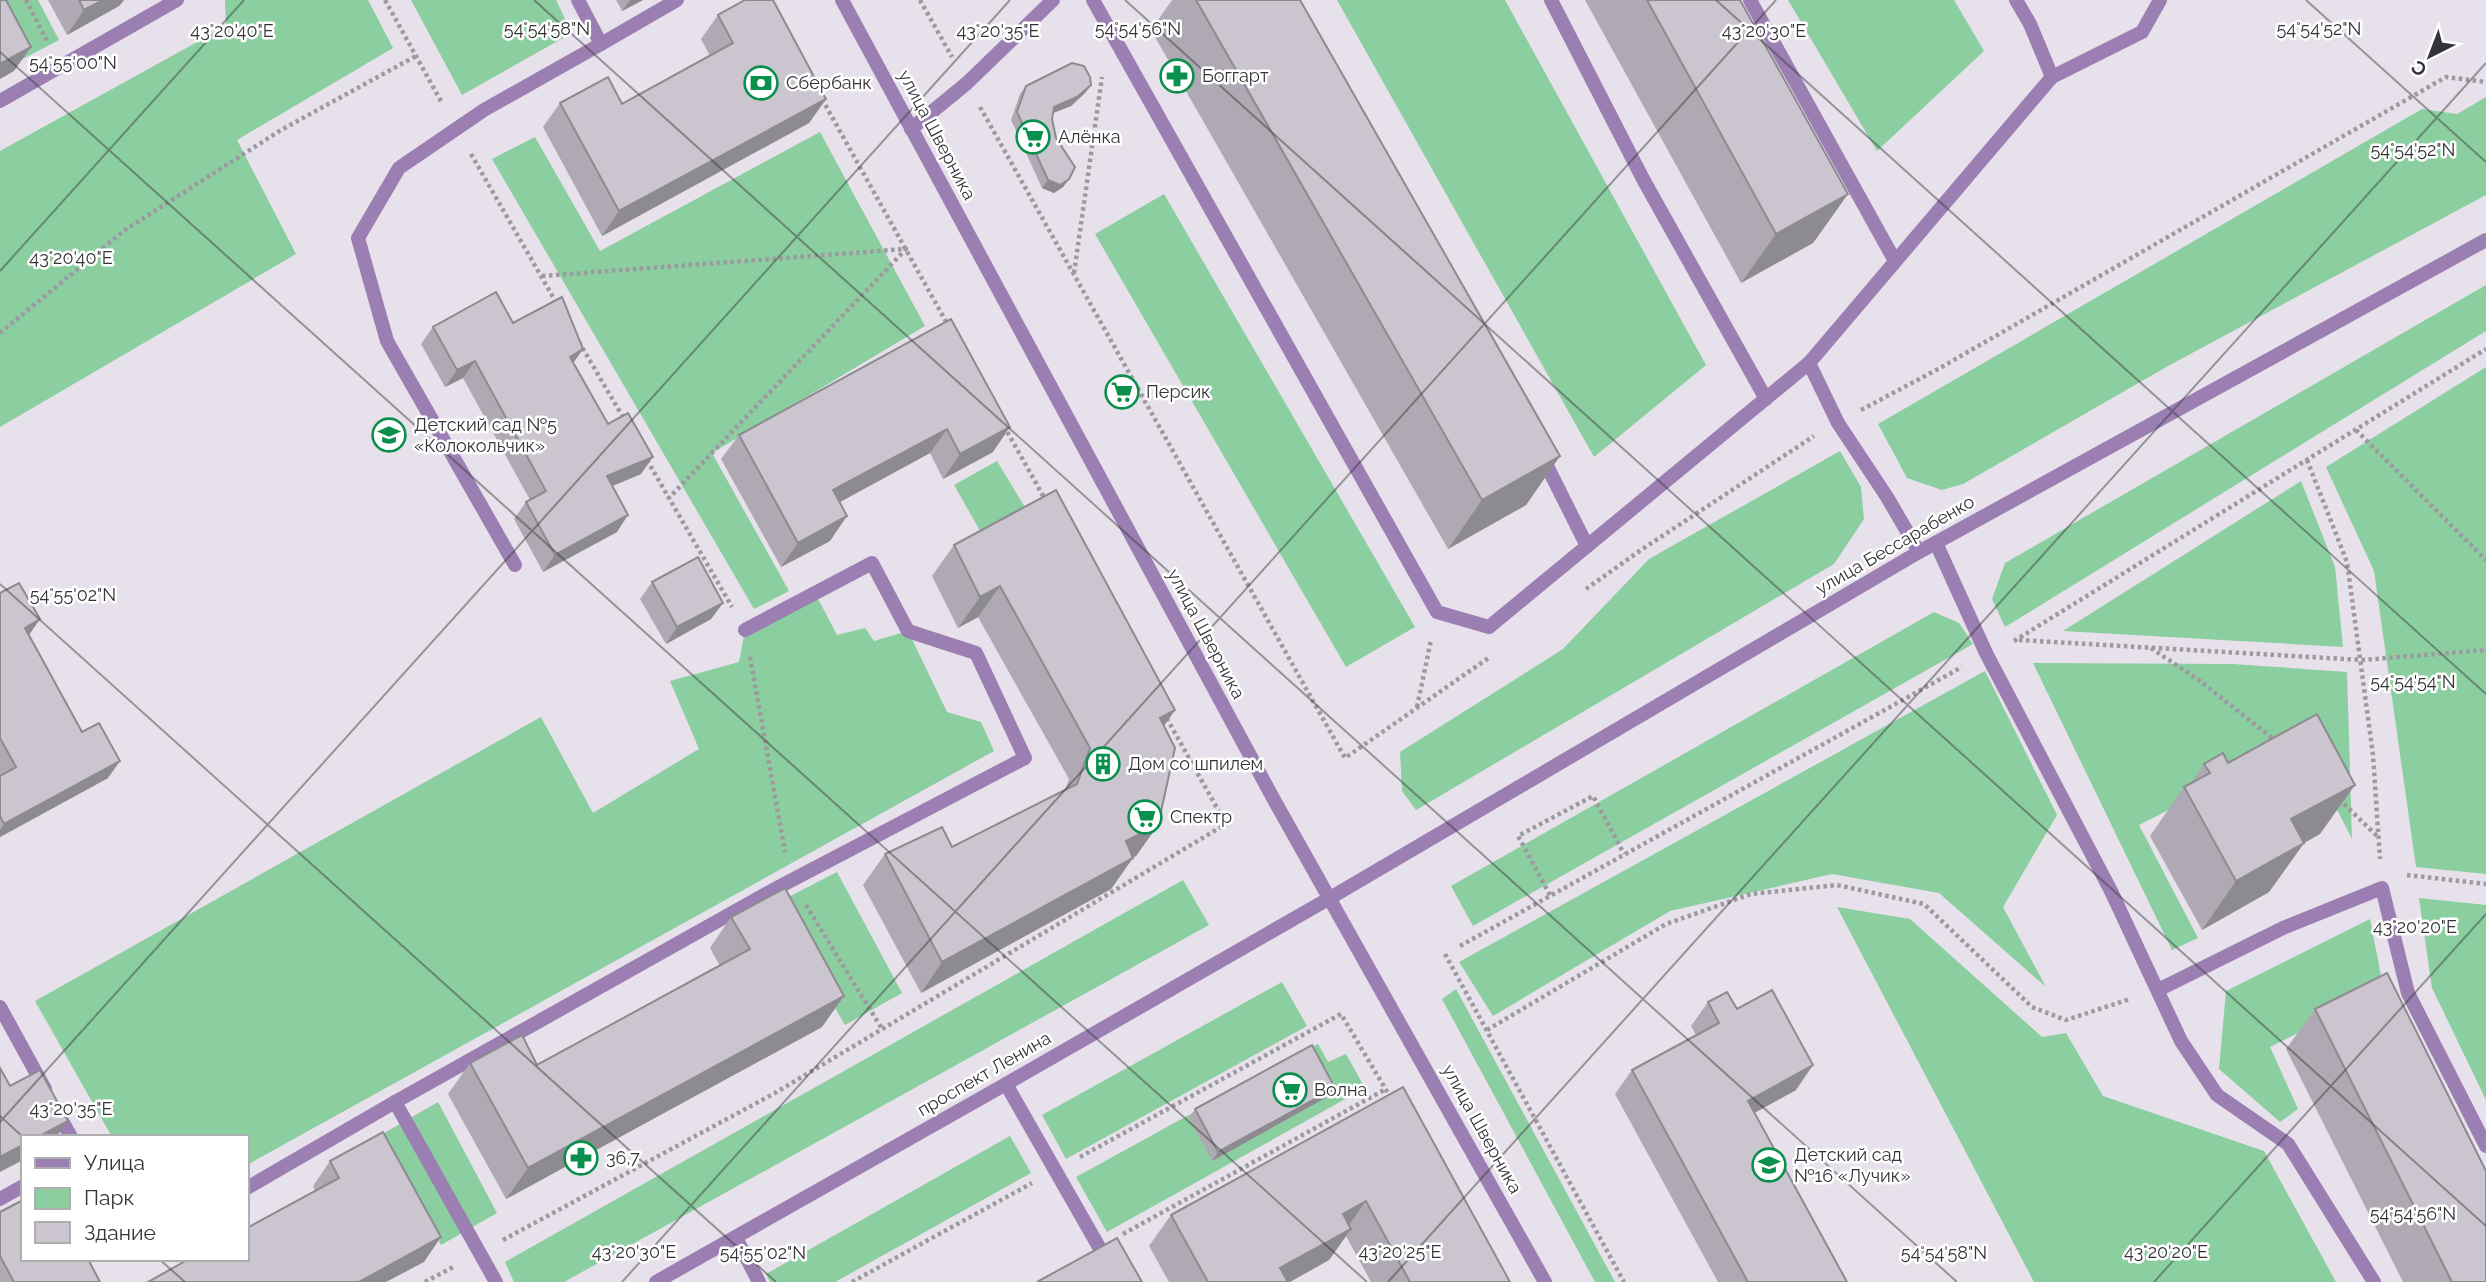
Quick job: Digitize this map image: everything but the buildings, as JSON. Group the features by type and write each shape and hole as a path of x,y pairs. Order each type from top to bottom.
{"street":[{"path":"0,101 177,0"},
{"path":"578,0 601,44"},
{"path":"515,565 387,341 358,238 399,168 484,110 677,0"},
{"name":"улица Шверника","path":"842,0 1260,774 1545,1282"},
{"path":"911,129 967,83 1053,0"},
{"path":"1094,0 1437,612 1489,627 1808,363 2052,77 2141,32 2160,0"},
{"path":"1551,0 1643,179 1766,399"},
{"path":"1750,0 1895,261"},
{"path":"2016,0 2030,24 2052,77"},
{"name":"улица Бессарабенко","path":"1330,898 1936,542 2486,240"},
{"path":"1808,363 1838,422 1919,552"},
{"path":"1533,438 1587,546"},
{"path":"1936,542 1986,653 2111,891 2181,1041 2217,1095 2288,1144 2374,1282"},
{"path":"248,1187 790,880 1025,758 976,653 908,631 872,563 745,630"},
{"path":"2158,990 2381,881 2407,993 2486,1146"},
{"name":"проспект Ленина","path":"656,1282 1330,898"},
{"path":"0,1007 70,1135"},
{"path":"1006,1084 1119,1282"},
{"path":"395,1102 496,1282"},
{"path":"0,1199 21,1187"},
{"path":"736,1238 759,1282"}],"path":[{"path":"26,0 60,67"},
{"path":"385,0 456,129 562,311"},
{"path":"920,0 1345,758 1500,650"},
{"path":"1074,274 1110,28"},
{"path":"0,333 125,230 281,130 416,56"},
{"path":"1576,596 1805,440 1952,361 2446,78 2486,82"},
{"path":"820,95 953,333"},
{"path":"542,276 906,248"},
{"path":"669,498 906,248"},
{"path":"575,334 629,428"},
{"path":"1000,418 1047,502"},
{"path":"2356,430 2486,560"},
{"path":"642,451 745,630 790,880 882,1029"},
{"path":"2306,460 2347,562 2362,660 2381,881 2427,876 2486,884"},
{"path":"1417,709 1437,612"},
{"path":"2017,640 2362,660 2486,650"},
{"path":"2151,648 2200,681 2284,747"},
{"path":"425,1282 775,1093 1226,824 1160,705"},
{"path":"2332,792 2378,838"},
{"path":"1550,895 1518,836 1593,796 1624,854"},
{"path":"1487,1030 1666,925 1751,894 1838,885 1924,904 2032,1007 2066,1020 2158,990"},
{"path":"1445,954 1625,1282"},
{"path":"852,1282 1341,1014 1392,1101"},
{"path":"1100,1247 1386,1089"}],"green space":[{"path":"0,0 38,0 59,40 17,62"},
{"path":"225,0 368,0 393,48 237,140 296,254 0,427 0,151 226,26"},
{"path":"411,0 556,0 572,33 462,95"},
{"path":"1337,0 1505,0 1706,365 1594,457"},
{"path":"1788,0 1954,0 1984,51 1877,151"},
{"path":"2486,97 2486,195 2168,366 1963,484 1942,490 1907,478 1878,424 2422,109 2457,114"},
{"path":"820,132 925,326 712,453 789,591 754,609 492,159 535,137 600,251"},
{"path":"1164,194 1415,627 1346,667 1095,234"},
{"path":"2486,285 2486,331 2005,627 1992,599 2005,563"},
{"path":"2486,367 2486,874 2416,867 2374,571 2326,467"},
{"path":"1840,451 1861,487 1864,519 1834,564 1416,810 1402,791 1400,752 1563,649 1649,559"},
{"path":"997,461 1026,509 982,534 954,485"},
{"path":"2301,481 2335,567 2343,647 2063,631"},
{"path":"815,593 837,635 865,628 874,641 908,631 947,712 981,722 994,751 248,1164 248,1135 111,1135 35,1001 541,717 593,813 699,749 670,681 739,662 745,630"},
{"path":"1934,612 1959,623 1973,644 1473,926 1451,886"},
{"path":"2033,663 2233,664 2347,672 2352,839 2303,742 2139,825 2198,938 2172,950"},
{"path":"1985,671 2057,815 2003,907 2046,987 1939,893 1832,874 1670,911 1493,1016 1459,962"},
{"path":"837,872 902,993 845,1025 775,904"},
{"path":"1183,880 1209,925 564,1282 514,1282 505,1262"},
{"path":"2419,898 2486,905 2486,1100 2432,988"},
{"path":"1837,907 1910,919 2042,1037 2066,1033 2103,1096 2264,1151 2336,1282 2034,1282"},
{"path":"2370,919 2386,1001 2364,1000 2270,1047 2298,1109 2280,1122 2219,1069 2226,991"},
{"path":"1282,982 1307,1026 1066,1159 1042,1115"},
{"path":"1456,989 1615,1282 1595,1282 1442,999"},
{"path":"1318,1044 1328,1062 1346,1054 1365,1088 1107,1232 1076,1177"},
{"path":"438,1102 497,1213 441,1245 379,1136"},
{"path":"1010,1136 1031,1173 835,1282 770,1282 766,1274"}],"place":[{"name":"Боггарт","path":"1177,76"},
{"name":"Сбербанк","path":"761,83"},
{"name":"Алёнка","path":"1033,137"},
{"name":"Персик","path":"1122,392"},
{"name":"Детский сад №5 «Колокольчик»","path":"389,435"},
{"name":"Дом со шпилем","path":"1103,764"},
{"name":"Спектр","path":"1145,817"},
{"name":"Волна","path":"1290,1090"},
{"name":"36,7","path":"581,1158"},
{"name":"Детский сад №16 «Лучик»","path":"1769,1165"}]}
